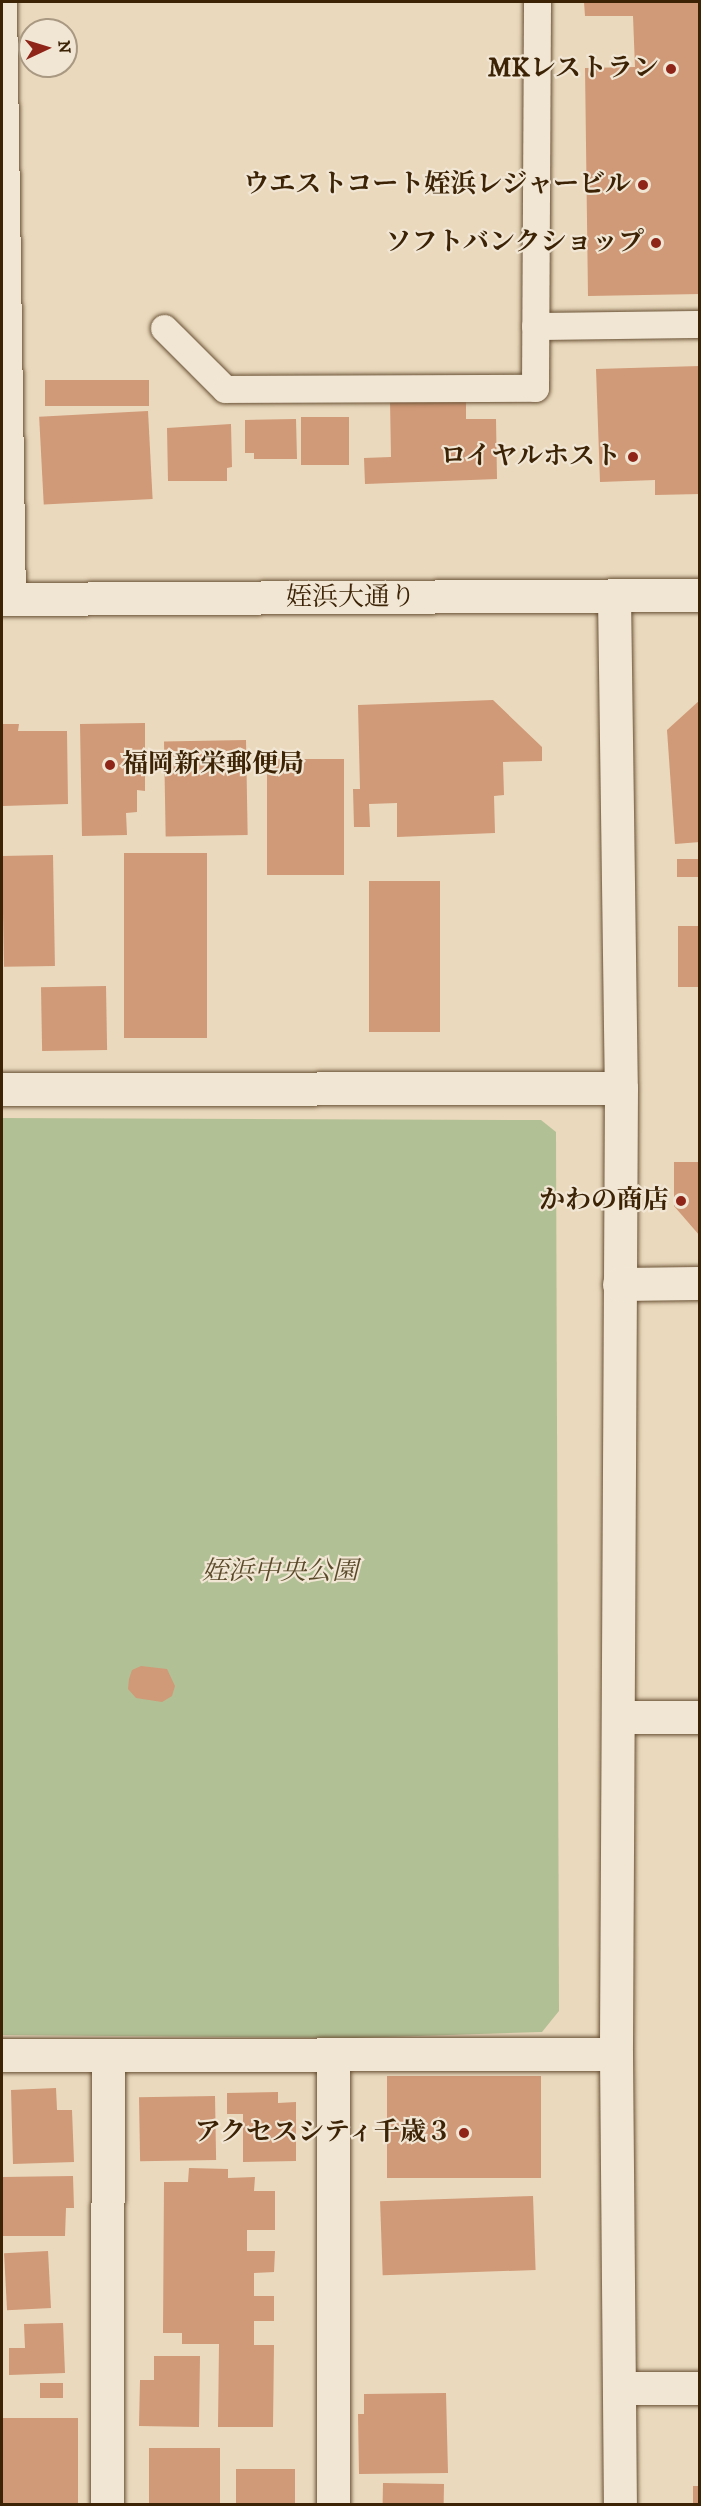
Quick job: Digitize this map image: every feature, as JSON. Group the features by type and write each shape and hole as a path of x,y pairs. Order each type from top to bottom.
{"street":[{"name":"姪浜大通り","path":"7,599 699,595"},
{"path":"614,596 621,1088 620,1717 616,2054 620,2505"},
{"path":"2,1089 621,1088"},
{"path":"619,1284 699,1283"},
{"path":"620,1717 699,1717"},
{"path":"333,2054 333,2505"},
{"path":"2,2055 616,2054"},
{"path":"106,2505 108,2055"},
{"path":"620,2388 699,2388"}],"lane":[{"path":"3,2 7,599"},
{"path":"164,328 225,389 535,388 537,2"},
{"path":"536,326 699,324"}],"green space":[{"name":"姪浜中央公園","path":"2,1118 541,1120 556,1132 559,2011 542,2032 356,2038 2,2035"}],"building":[{"name":"ウエストコート姪浜レジャービル","path":"584,2 700,2 700,294 588,296 585,68 635,67 633,16 585,16"},
{"path":"700,366 700,494 655,495 655,480 600,482 596,369"},
{"path":"45,380 149,380 149,406 45,406"},
{"path":"390,400 466,400 466,419 496,419 497,479 365,484 364,458 391,457"},
{"path":"148,411 153,499 44,505 39,417"},
{"path":"301,417 349,417 349,465 301,465"},
{"path":"296,419 297,459 254,459 254,453 245,453 245,420"},
{"path":"231,424 232,467 227,468 227,481 168,481 167,428"},
{"path":"493,700 542,747 542,761 503,762 504,795 494,796 495,833 397,837 397,803 369,804 370,827 354,827 353,789 360,789 358,705"},
{"path":"700,700 700,842 675,844 667,730"},
{"path":"145,723 145,791 137,790 137,812 126,813 127,835 82,836 80,724"},
{"path":"2,724 19,724 18,731 67,731 68,804 3,806"},
{"path":"246,740 248,835 166,836 164,741"},
{"path":"267,759 344,759 344,875 267,875"},
{"path":"124,853 207,853 207,1038 124,1038"},
{"path":"53,855 55,966 4,967 2,856"},
{"path":"677,859 700,859 700,877 677,877"},
{"path":"369,881 440,881 440,1032 369,1032"},
{"path":"678,926 700,926 700,987 678,987"},
{"path":"106,986 107,1050 42,1051 41,987"},
{"path":"674,1162 700,1162 700,1236 674,1206"},
{"path":"141,1666 167,1669 175,1686 172,1696 162,1702 136,1698 128,1689 129,1679 132,1670"},
{"name":"アクセスシティ千歳３","path":"387,2076 541,2076 541,2178 387,2178"},
{"path":"56,2088 57,2110 72,2110 74,2162 13,2164 11,2090"},
{"path":"278,2092 278,2103 296,2102 296,2161 243,2162 243,2114 227,2114 227,2093"},
{"path":"215,2096 216,2160 140,2161 139,2097"},
{"path":"189,2168 228,2169 228,2178 255,2177 254,2191 275,2191 275,2230 247,2230 247,2251 275,2251 274,2272 254,2273 254,2296 274,2296 274,2321 254,2321 254,2345 274,2345 273,2427 218,2427 219,2344 182,2344 182,2333 163,2333 164,2182 188,2182"},
{"path":"73,2176 74,2208 66,2208 65,2236 2,2236 2,2177"},
{"path":"533,2196 536,2270 383,2275 380,2201"},
{"path":"48,2251 51,2308 7,2310 4,2253"},
{"path":"63,2323 65,2373 9,2375 9,2348 25,2348 24,2324"},
{"path":"154,2356 200,2356 199,2427 139,2426 140,2380 154,2380"},
{"path":"40,2383 63,2383 63,2398 40,2398"},
{"path":"446,2393 448,2473 359,2474 358,2414 364,2414 364,2394"},
{"path":"2,2418 78,2418 78,2504 2,2504"},
{"path":"149,2448 220,2448 220,2504 149,2504"},
{"path":"236,2469 295,2469 295,2504 236,2504"},
{"path":"383,2483 444,2484 444,2504 383,2504"},
{"path":"693,2486 700,2486 700,2504 693,2504"}],"place":[{"name":"MKレストラン","path":"671,69"},
{"name":"ウエストコート姪浜レジャービル","path":"643,185"},
{"name":"ソフトバンクショップ","path":"656,243"},
{"name":"ロイヤルホスト","path":"633,457"},
{"name":"福岡新栄郵便局","path":"110,765"},
{"name":"かわの商店","path":"681,1201"},
{"name":"アクセスシティ千歳３","path":"464,2133"}]}
